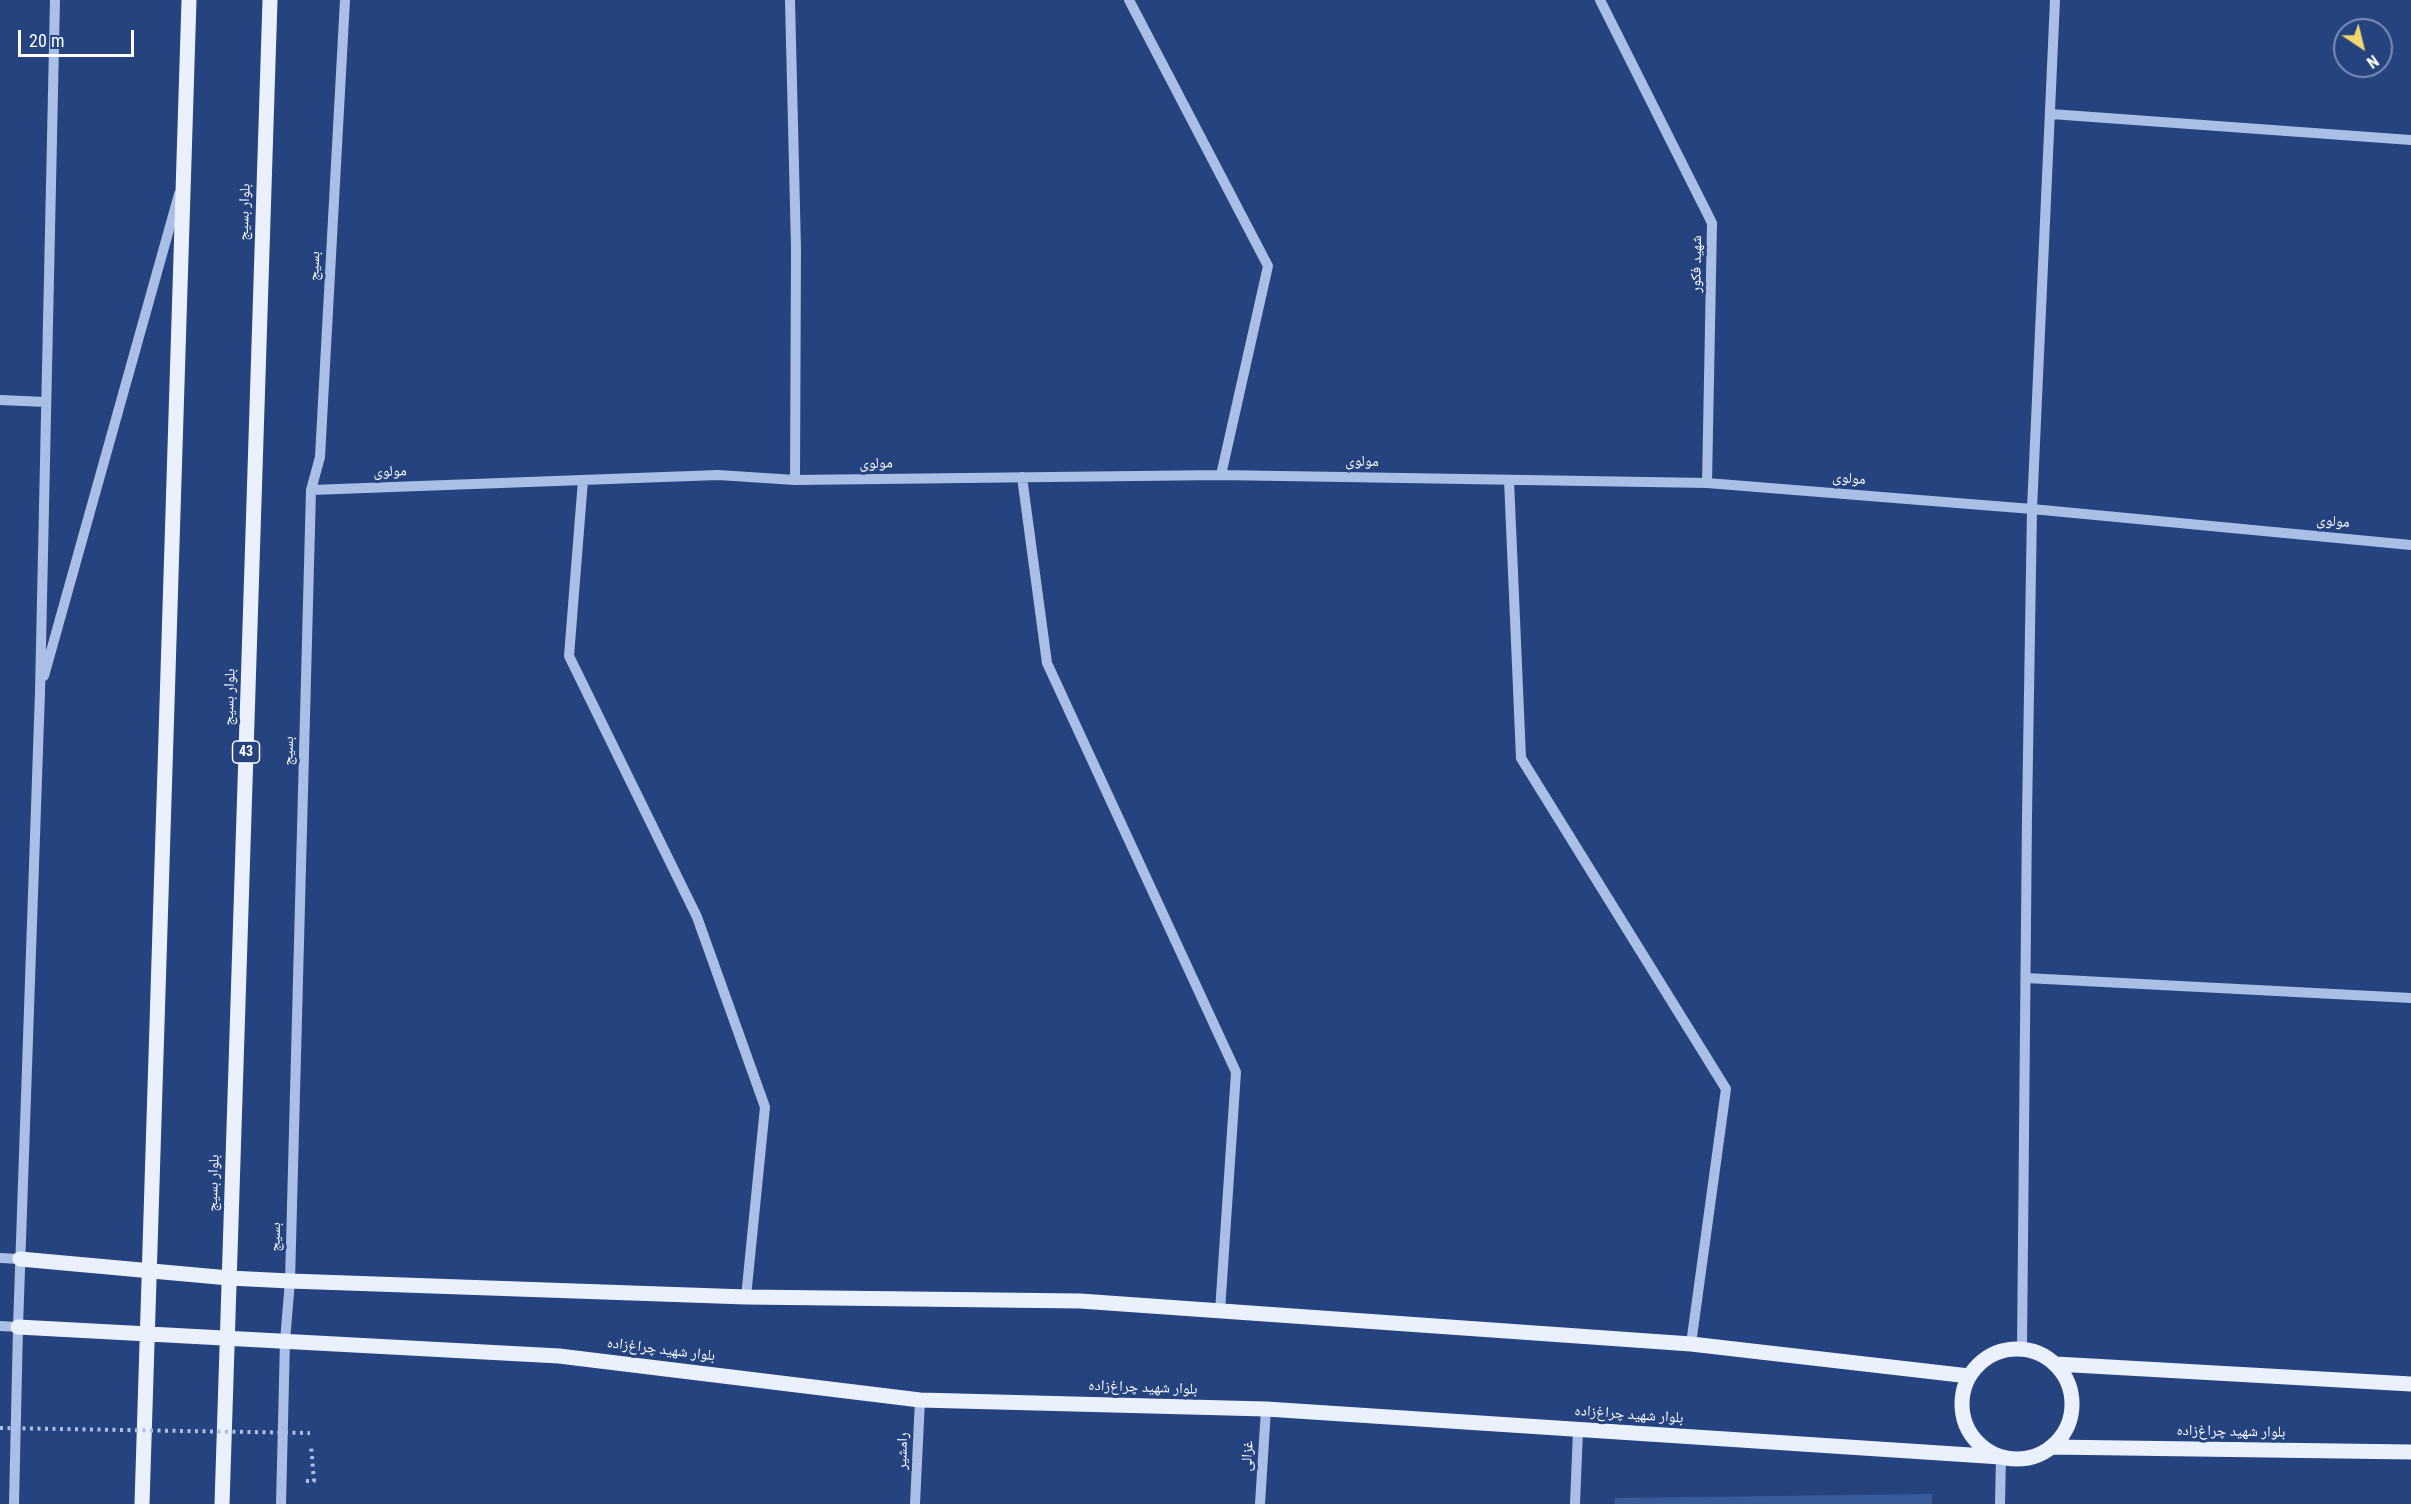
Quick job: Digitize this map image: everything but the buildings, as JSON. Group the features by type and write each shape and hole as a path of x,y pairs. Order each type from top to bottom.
{"main road":[{"path":"142,1504 189,0"},
{"name":"بلوار بسیج","path":"222,1504 270,0"},
{"path":"20,1259 230,1278 290,1281 746,1297 1080,1301 1690,1344 1969,1376"},
{"name":"بلوار شهید چراغ‌زاده","path":"18,1327 559,1356 920,1400 1266,1409 2001,1457"},
{"path":"2006,1349 2022,1349 2040,1354 2056,1364 2067,1379 2072,1397 2071,1416 2064,1433 2051,1448 2036,1456 2018,1460 2001,1457 1986,1450 1973,1439 1965,1424 1961,1408 1963,1391 1969,1376 1979,1364 2006,1349"},
{"path":"2056,1364 2411,1384"},
{"name":"بلوار شهید چراغ‌زاده","path":"2051,1448 2411,1452"}],"street":[{"path":"14,1504 20,1259 40,692 56,0"},
{"name":"بسیج","path":"281,1504 285,1341 290,1281 311,490 320,457 345,0"},
{"path":"790,0 796,249 795,480"},
{"path":"1129,0 1268,267 1221,475"},
{"name":"شهید فکور","path":"1600,0 1712,223 1707,483"},
{"path":"2022,1349 2032,509 2055,0"},
{"path":"2051,114 2411,140"},
{"path":"40,692 183,176"},
{"path":"0,400 46,402"},
{"name":"مولوی","path":"311,490 718,475 795,480 1221,475 1707,483 2032,509 2411,544"},
{"path":"1022,477 1047,663 1236,1072 1220,1311"},
{"path":"583,480 569,656 697,917 765,1107 746,1297"},
{"path":"1509,480 1521,758 1726,1089 1690,1344"},
{"path":"2026,978 2411,998"},
{"path":"0,1258 20,1259"},
{"path":"0,1326 18,1327"},
{"name":"رامشیر","path":"915,1504 920,1400"},
{"name":"غزالی","path":"1260,1504 1266,1409"},
{"path":"1575,1504 1578,1430"},
{"path":"2000,1504 2001,1457"}],"path":[{"path":"0,1428 310,1433 314,1481"}],"shaded area":[{"path":"1932,1494 1932,1504 1614,1504 1615,1498"}]}
